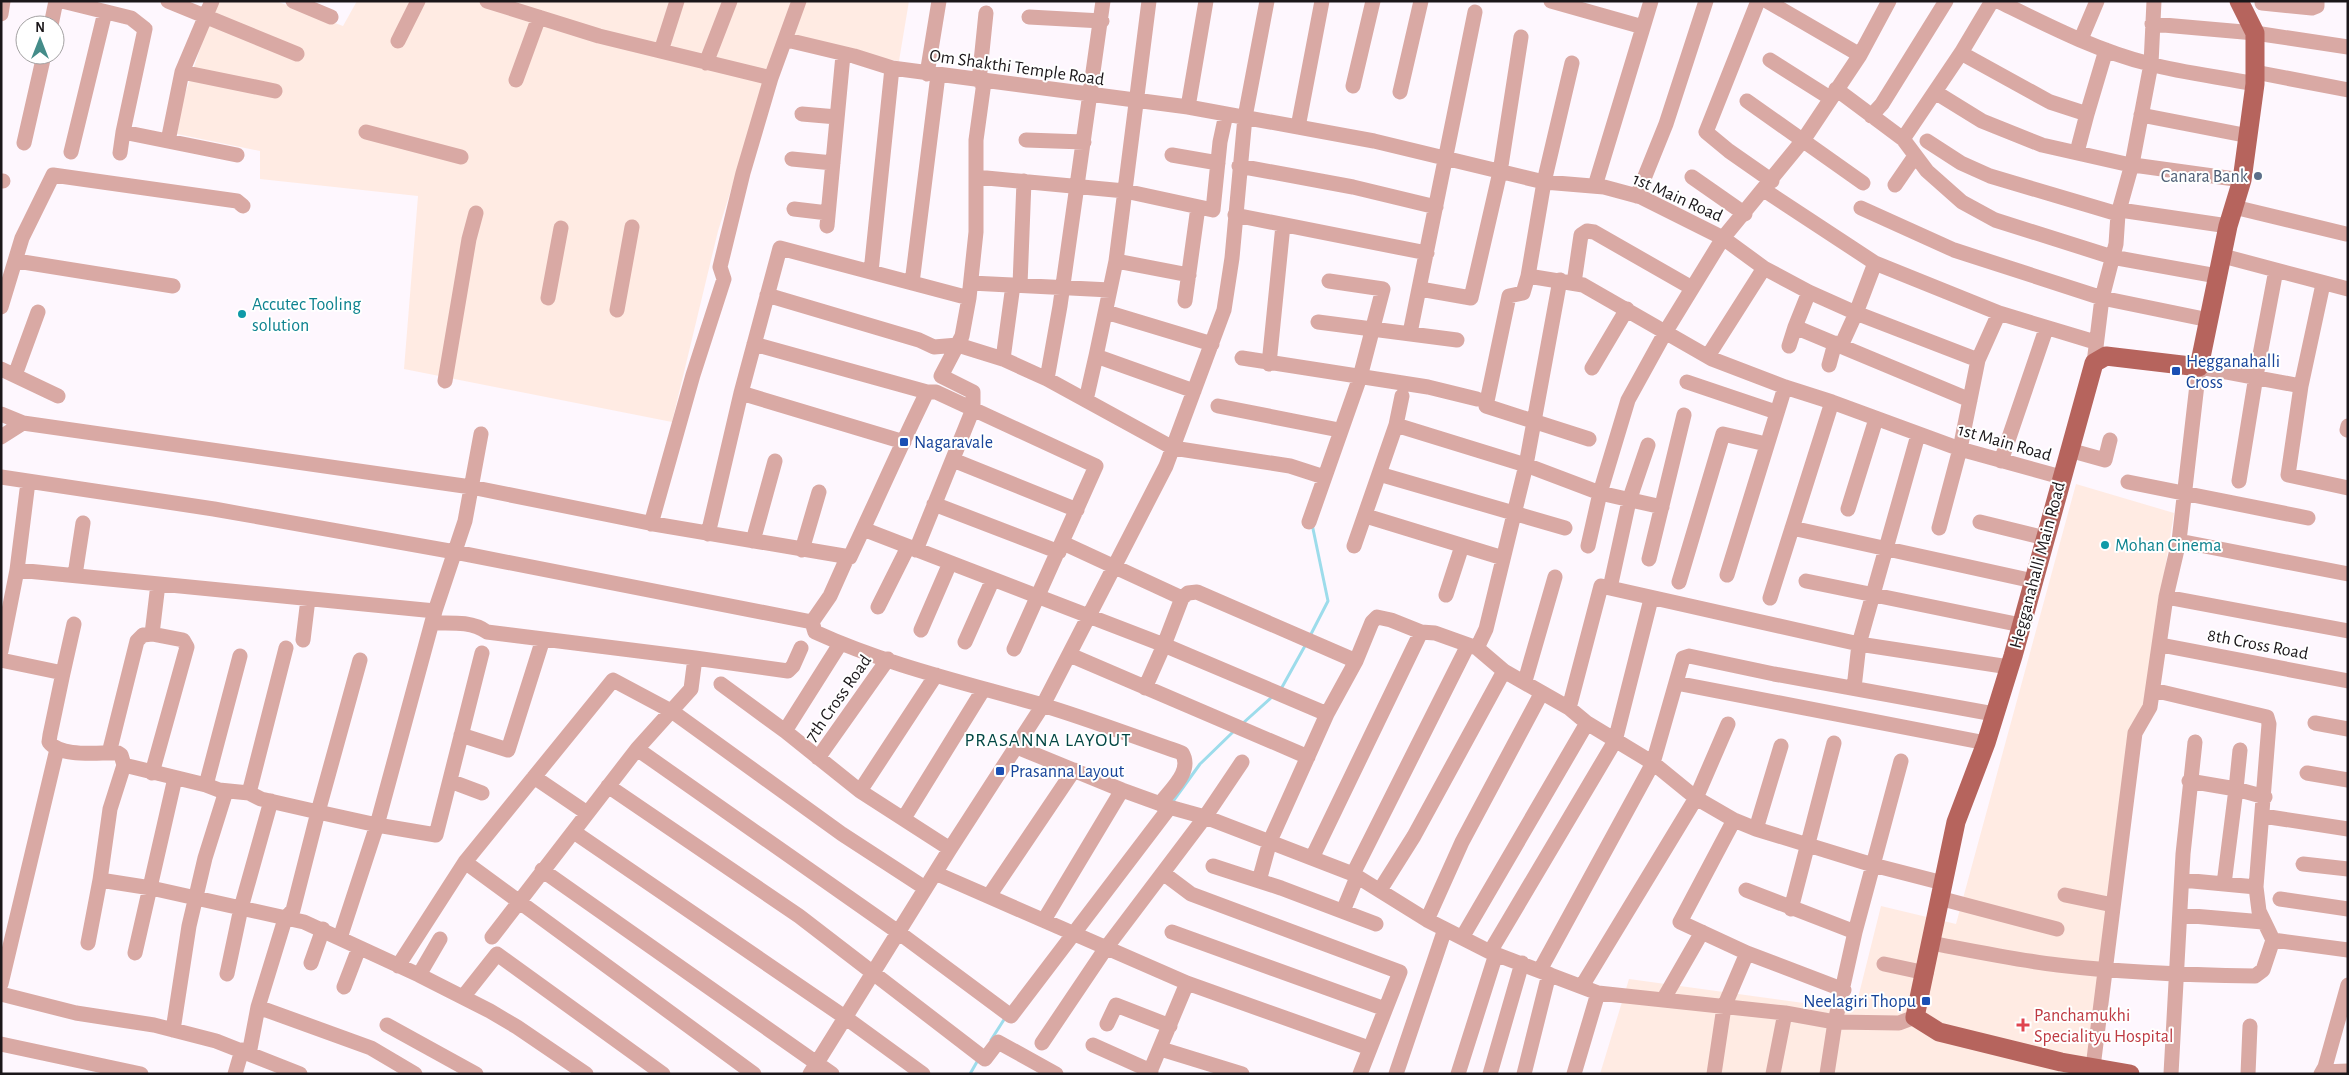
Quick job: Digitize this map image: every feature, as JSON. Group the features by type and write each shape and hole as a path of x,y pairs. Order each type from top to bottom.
{"main road":[{"path":"2094,363 2106,356 2200,367 2228,226 2242,180 2249,136 2255,78 2255,33 2239,1"},
{"name":"Hegganahalli Main Road","path":"1916,1017 1956,822 1986,743 2009,667 2094,363"},
{"path":"1916,1017 1939,1032 2130,1074"}],"street":[{"path":"1,14 3,1"},
{"path":"53,15 56,1"},
{"path":"62,1 131,18 145,29 120,152"},
{"path":"168,1 209,8 297,54"},
{"path":"293,1 331,17"},
{"path":"398,41 418,1"},
{"path":"487,1 599,36 771,78"},
{"path":"661,51 677,1"},
{"path":"706,62 730,1"},
{"path":"651,524 693,374 724,280 720,266 743,173 771,78 787,40 799,1"},
{"path":"912,283 939,1"},
{"path":"1047,379 1102,21 1103,1"},
{"path":"1086,400 1116,261 1149,1"},
{"path":"1188,107 1206,1"},
{"path":"814,1069 925,888 1043,705 1070,656 1166,466 1224,310 1232,258 1245,117 1267,1"},
{"path":"1298,127 1322,1"},
{"path":"1354,86 1373,1"},
{"path":"1400,92 1422,1"},
{"path":"1550,1 1643,27"},
{"path":"1595,186 1651,1"},
{"path":"1637,196 1666,124 1706,1"},
{"path":"1758,1 1706,132 1768,185 1875,263 1999,313 2046,329 2095,342"},
{"path":"1767,1 1860,55"},
{"path":"1889,1 1860,55 1804,139 1745,214 1723,238 1764,268 1809,292 1856,313 1978,360"},
{"path":"1871,116 1882,104 1946,1"},
{"path":"1903,139 1961,53 1992,1"},
{"path":"1998,1 2027,8 2081,39 2106,50 2150,64 2348,90"},
{"path":"2081,39 2096,1"},
{"path":"2094,363 2095,342 2102,298 2116,244 2119,212 2132,164 2150,64 2154,1"},
{"path":"2255,33 2262,2 2312,8 2317,6 2317,1"},
{"path":"168,141 182,72 209,8"},
{"path":"71,152 105,12"},
{"path":"1410,333 1475,12"},
{"path":"878,607 912,548 934,504 973,409 973,392 942,376 958,345 971,283 976,232 976,140 986,13"},
{"path":"516,80 540,17"},
{"path":"1029,17 1102,21"},
{"path":"2152,24 2255,33 2348,46"},
{"path":"1420,290 1471,298 1500,172 1521,37"},
{"name":"Om Shakthi Temple Road","path":"787,40 892,68 932,75 1188,107 1245,117"},
{"path":"2077,152 2106,50"},
{"path":"1961,53 2050,102 2087,114"},
{"path":"794,209 827,219 843,54"},
{"path":"1770,60 1833,93 1871,116 1903,139 1927,171 1962,202 1995,220 2112,257 2217,276"},
{"path":"1572,63 1544,182 1528,276 1523,293 1509,296 1486,406 1589,439"},
{"path":"24,143 42,65"},
{"path":"871,272 892,68"},
{"path":"182,72 275,91"},
{"path":"1935,92 1982,121 2042,146 2132,164 2242,180"},
{"path":"1747,101 1804,139 1863,184"},
{"path":"802,114 837,117"},
{"path":"976,177 1076,188 1125,191 1213,210 1226,114"},
{"path":"2141,115 2249,136"},
{"name":"1st Main Road","path":"1245,117 1445,157 1544,182 1595,186 1637,196 1723,238 1666,330 1708,356 1785,387 1832,402 1960,449 2061,477"},
{"path":"124,132 236,155"},
{"path":"366,132 460,157"},
{"path":"1026,140 1084,142"},
{"path":"1926,141 1961,163 1990,176 2119,212 2228,226"},
{"path":"1172,155 1218,163"},
{"path":"1895,185 1915,156"},
{"path":"792,159 833,163"},
{"path":"1239,166 1353,187 1436,206"},
{"path":"1,307 17,261 22,238 53,175 236,201 244,206"},
{"path":"1692,177 1745,214"},
{"path":"1003,358 1016,285 1024,181"},
{"path":"1185,301 1198,207"},
{"path":"2234,207 2346,234"},
{"path":"1861,208 1954,250 2102,298 2209,320"},
{"path":"445,381 469,239 476,213"},
{"path":"1235,215 1427,253"},
{"path":"1269,364 1283,225"},
{"path":"617,310 632,227"},
{"path":"548,298 561,228"},
{"path":"1343,910 1355,876 1473,646 1486,629 1526,464 1567,281 1581,236 1587,231 1594,232 1692,288"},
{"path":"708,534 741,393 780,248 969,298"},
{"path":"2223,256 2323,284 2348,289"},
{"path":"17,261 173,286"},
{"path":"1116,261 1188,275"},
{"path":"1829,365 1838,344 1856,313 1875,263"},
{"path":"1708,356 1764,268"},
{"path":"2239,481 2276,270"},
{"path":"1528,276 1583,284 1666,330 1628,400 1600,493 1588,546"},
{"path":"1309,522 1339,430 1360,377 1382,289 1329,281"},
{"path":"971,283 1110,290"},
{"path":"2323,284 2301,386 2288,476 2348,488"},
{"path":"1789,346 1809,292"},
{"path":"767,295 934,346 958,345 1003,358 1047,379 1173,448 1290,466 1324,477"},
{"path":"1592,368 1627,309"},
{"path":"15,375 38,312"},
{"path":"1106,312 1212,344"},
{"path":"1939,528 1960,449 1978,360 1999,313"},
{"path":"1318,322 1457,340"},
{"path":"1795,327 1970,400"},
{"path":"2001,461 2046,329"},
{"path":"754,344 927,392 936,392 1096,466 1061,548 1014,649"},
{"path":"1096,356 1194,391"},
{"path":"1242,358 1269,364 1428,387 1477,399"},
{"path":"2105,1070 2105,970 2135,733 2150,707 2161,645 2166,597 2179,541 2200,367 2256,376 2301,386"},
{"path":"1,369 58,396"},
{"path":"1687,382 1776,412"},
{"path":"1727,576 1785,387"},
{"path":"812,622 830,596 847,558 850,557 884,480 927,392"},
{"path":"741,393 904,442"},
{"path":"1354,546 1396,425 1402,396"},
{"path":"1770,598 1832,402"},
{"path":"1218,406 1339,430"},
{"path":"1,414 23,423 471,487 651,524 847,558"},
{"path":"1650,559 1684,415"},
{"path":"1848,509 1876,419"},
{"path":"1,437 23,423"},
{"path":"1396,425 1526,464 1600,493 1662,507"},
{"path":"340,938 377,825 434,617 465,521 481,434"},
{"path":"1679,582 1724,434 1766,444"},
{"path":"1854,688 1860,644 1918,435"},
{"path":"2069,450 2105,460 2110,440"},
{"path":"1610,588 1629,501 1648,445"},
{"path":"953,460 1077,510"},
{"path":"753,541 775,461"},
{"path":"1379,474 1565,528"},
{"path":"1,477 214,509 455,552 812,622"},
{"path":"2128,482 2308,518"},
{"path":"1,651 17,570 27,490"},
{"path":"802,550 819,492"},
{"path":"934,504 1116,566 1182,598"},
{"path":"1366,516 1503,558"},
{"path":"1980,522 2045,538"},
{"path":"75,575 83,523"},
{"path":"1792,528 2033,581"},
{"path":"863,529 1090,616 1327,714"},
{"path":"2179,541 2348,574"},
{"path":"1446,595 1462,546"},
{"path":"921,630 950,563"},
{"path":"17,570 308,599 434,617 480,626 487,632 788,670 793,666 801,648"},
{"path":"1525,682 1555,577"},
{"path":"965,642 993,579"},
{"path":"1806,581 2021,625"},
{"path":"152,634 158,584"},
{"path":"1569,708 1600,586 1651,599 1860,644 2009,667"},
{"path":"1145,688 1164,646 1182,598 1188,593 1197,592 1356,661"},
{"path":"2166,597 2348,631"},
{"path":"303,640 308,599"},
{"path":"1458,1074 1493,953 1616,741 1651,599"},
{"path":"1259,881 1270,841 1327,714 1356,661 1372,622 1377,618 1391,620 1421,632 1435,633 1473,646 1504,671 1525,682 1541,694 1569,708 1587,723 1653,763 1696,798 1734,820 1756,829 1873,865 2056,929"},
{"path":"636,749 898,932 1008,1013 1071,933 1166,806 1186,769 1187,760 1182,753 1043,705 983,690 840,644 815,632 812,622"},
{"path":"74,624 50,742 57,749 89,754 108,753 121,755 124,765 110,809 100,880 88,943"},
{"path":"1312,858 1421,632"},
{"path":"108,753 137,640 144,635 152,634 177,637 183,640 187,647 152,773"},
{"path":"461,735 508,750 544,639"},
{"path":"785,731 840,644"},
{"name":"8th Cross Road","path":"2161,645 2348,680"},
{"path":"249,793 286,648"},
{"path":"124,765 226,791 249,793 271,801 318,812 436,835 482,653"},
{"path":"206,785 240,656"},
{"path":"1070,656 1308,757"},
{"path":"1524,1074 1545,972 1653,763 1683,658 1689,656 1994,714"},
{"path":"492,937 636,749 673,712 691,690 695,658"},
{"name":"7th Cross Road","path":"818,758 888,659"},
{"path":"1,660 63,673"},
{"path":"235,1074 246,1052 285,918 293,910 360,660"},
{"path":"1380,890 1414,836 1504,671"},
{"path":"860,791 936,675"},
{"path":"398,966 465,862 613,680 673,712 842,834 925,888"},
{"path":"1676,683 1986,743"},
{"path":"721,684 785,731 860,791 950,849"},
{"path":"904,818 983,690"},
{"path":"1931,943 2056,965 2105,970 2178,975 2255,976 2263,970 2273,940 2263,922 2257,902 2256,887 2265,797 2269,724 2267,717 2153,690"},
{"path":"1427,920 1462,842 1541,694"},
{"path":"2316,722 2348,729"},
{"path":"1463,936 1587,723"},
{"path":"1582,986 1696,798 1728,724"},
{"path":"2171,1074 2189,781 2195,742"},
{"path":"1792,909 1834,743"},
{"path":"1756,829 1781,746"},
{"path":"1017,747 1122,790 1166,806 1205,817 1355,876 1427,920 1463,936 1493,953 1598,993 1785,1013 1835,1022 1900,1023 1916,1017"},
{"path":"1,984 57,749"},
{"path":"2224,884 2240,750"},
{"path":"1827,1074 1835,1022 1844,990 1855,932 1901,761"},
{"path":"1042,1043 1106,948 1205,817 1242,762"},
{"path":"988,896 1074,770"},
{"path":"2307,773 2348,780"},
{"path":"534,777 587,812"},
{"path":"135,953 146,897 151,888 175,778"},
{"path":"450,781 482,792"},
{"path":"2189,781 2265,797"},
{"path":"608,786 799,916 981,1056 998,1042 1056,1074"},
{"path":"1044,920 1122,790"},
{"path":"173,1030 187,934 226,791"},
{"path":"227,974 241,908 271,801"},
{"path":"2263,816 2348,829"},
{"path":"1734,820 1680,922 1747,953 1844,990"},
{"path":"574,832 846,1018 923,1074"},
{"path":"465,862 754,1074"},
{"path":"2303,864 2348,869"},
{"path":"1213,866 1343,910 1376,924"},
{"path":"542,870 814,1069 832,1074"},
{"path":"935,873 1187,983 1369,1048"},
{"path":"1163,873 1191,894 1400,972 1360,1074"},
{"path":"100,880 196,897 304,922 322,929 463,997 517,1027 586,1074"},
{"path":"2182,880 2256,887"},
{"path":"1746,890 1855,932"},
{"path":"2064,895 2114,905"},
{"path":"2280,899 2348,909"},
{"path":"2181,915 2263,922"},
{"path":"1396,1074 1445,928"},
{"path":"311,962 322,929"},
{"path":"1172,932 1385,1009"},
{"path":"1663,1000 1702,932"},
{"path":"419,975 440,939"},
{"path":"2273,940 2348,950"},
{"path":"344,987 359,948"},
{"path":"1714,1074 1724,1006 1747,953"},
{"path":"463,997 497,954 662,1074"},
{"path":"1490,1074 1522,963"},
{"path":"1884,964 1926,973"},
{"path":"1093,1045 1150,1072 1187,983"},
{"path":"2348,985 2322,1073 2348,1071"},
{"path":"1574,1074 1598,993"},
{"path":"1,994 76,1013 173,1030 246,1052 273,1069 300,1074"},
{"path":"1107,1024 1116,1005 1170,1026"},
{"path":"258,1007 371,1048 416,1074"},
{"path":"1773,1074 1785,1013"},
{"path":"387,1025 456,1068 476,1074"},
{"path":"2248,1074 2250,1026"},
{"path":"1,1044 141,1074"},
{"path":"1161,1049 1242,1074"}],"shaded area":[{"path":"216,1 276,1 343,26 357,1 909,1 899,61 778,41 718,231 672,422 404,369 418,196 260,179 260,151 177,134 182,103"},
{"path":"2076,484 2174,513 2084,1074 1600,1074 1629,979 1855,1010 1881,906 1956,924"}],"waterway":[{"path":"1310,636 1328,601 1312,524"},
{"path":"1281,689 1306,644"},
{"path":"1242,724 1273,696"},
{"path":"1171,804 1200,764 1234,731"},
{"path":"991,1040 1005,1018"},
{"path":"970,1074 978,1060"}],"place":[{"name":"Canara Bank","path":"2258,176"},
{"name":"Accutec Tooling solution","path":"242,314"},
{"name":"Hegganahalli Cross","path":"2176,371"},
{"name":"Nagaravale","path":"904,442"},
{"name":"Mohan Cinema","path":"2105,545"},
{"name":"Prasanna Layout","path":"1000,771"},
{"name":"Neelagiri Thopu","path":"1926,1001"},
{"name":"Panchamukhi Specialityu Hospital","path":"2023,1025"}],"district":[{"name":"PRASANNA LAYOUT","path":"1048,739"}]}
